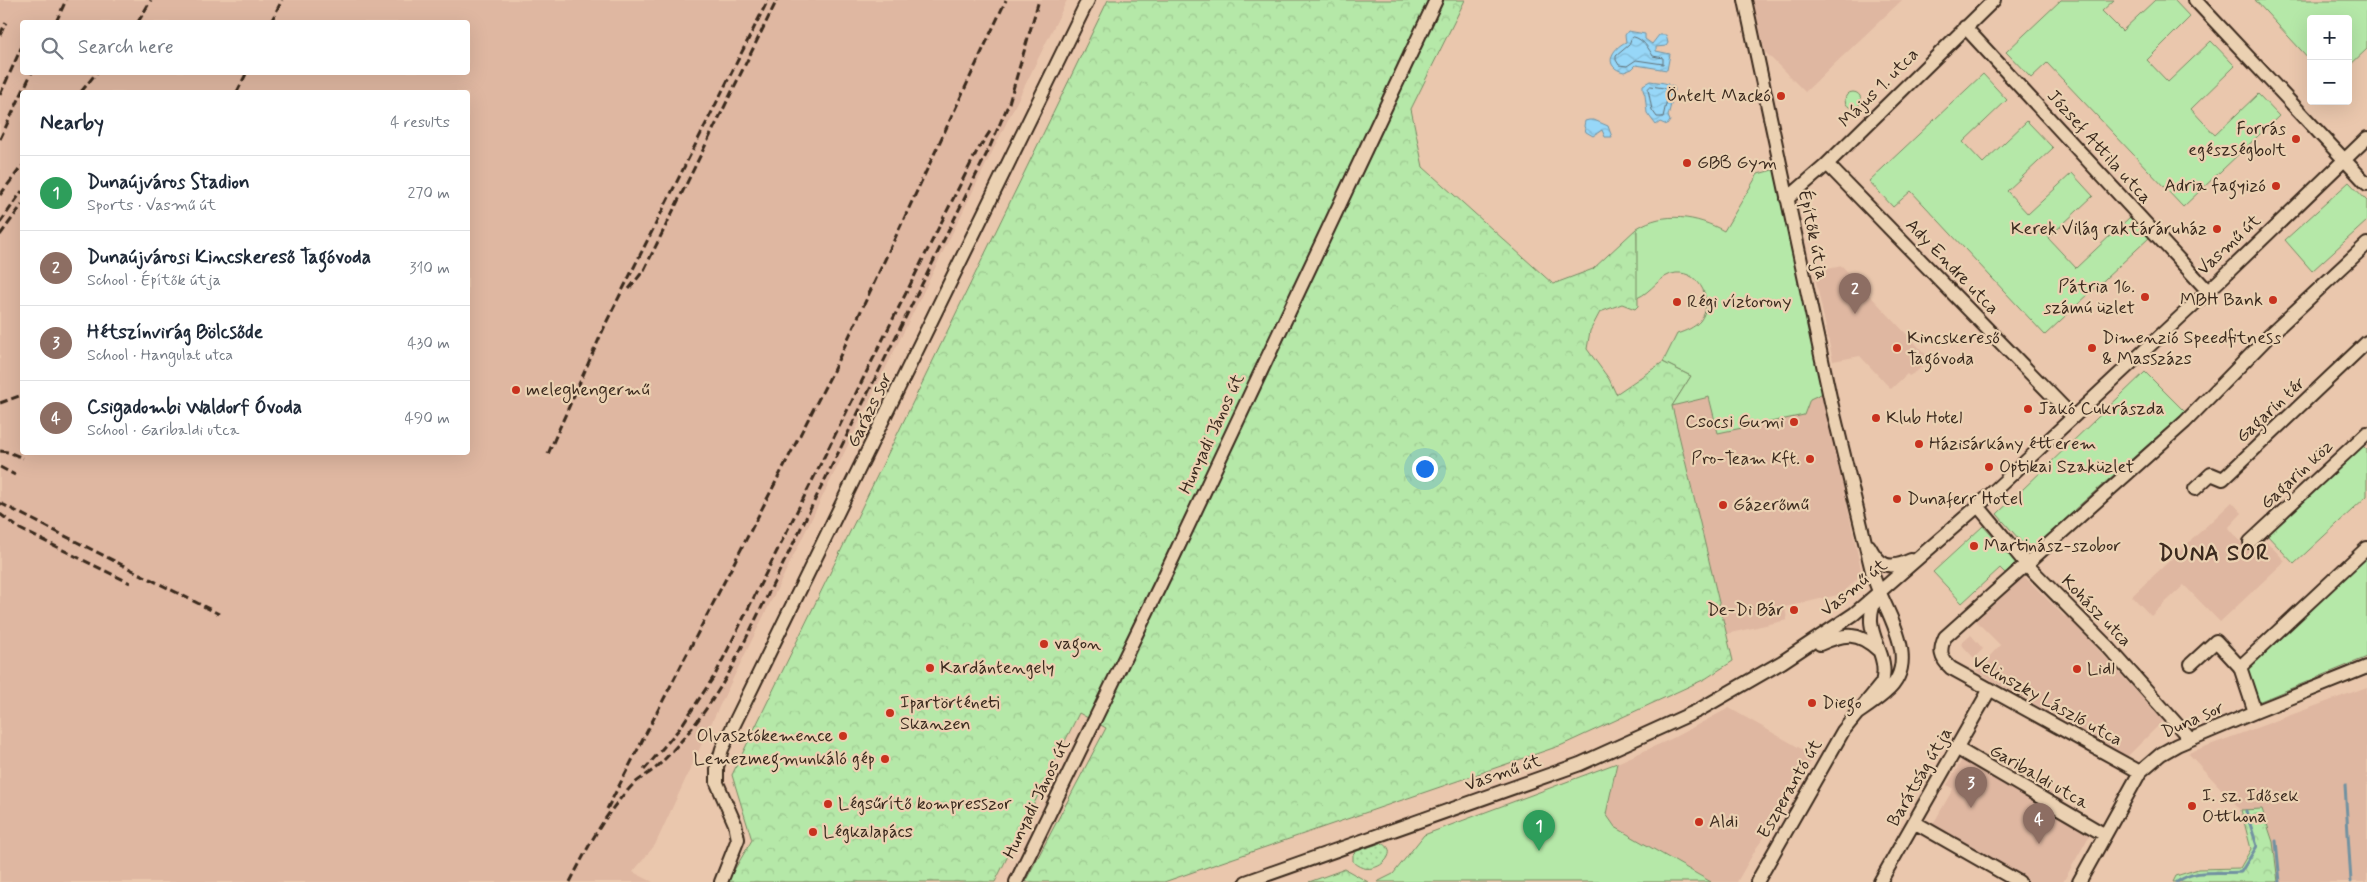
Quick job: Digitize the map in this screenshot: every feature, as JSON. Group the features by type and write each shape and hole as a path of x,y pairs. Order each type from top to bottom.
{"street":[{"name":"Garázs sor","path":"721,882 738,839 735,824 717,783 717,767 722,749 958,272 1088,0"},
{"name":"Hunyadi János út","path":"1016,882 1164,577 1436,0"},
{"name":"Építők útja","path":"1745,0 1831,402 1878,593"},
{"name":"Május 1. utca","path":"1787,199 1827,164 1994,0"},
{"path":"2195,0 2367,184"},
{"name":"József Attila utca","path":"1965,27 2207,290"},
{"name":"Vasmű út","path":"1246,882 1580,764 1697,711 1782,662 1854,614 1978,506 2367,138"},
{"name":"Ady Endre utca","path":"1827,164 2073,417"},
{"path":"2026,564 2066,531 2185,422 2272,334 2367,244"},
{"name":"Gagarin tér","path":"2195,489 2211,474 2223,479 2364,345"},
{"name":"Gagarin köz","path":"2250,542 2366,437"},
{"name":"Kohász utca","path":"1978,506 2026,564 2109,648 2190,739"},
{"path":"1863,536 1875,558 1884,564 1898,566 1922,554"},
{"path":"2240,667 2367,548"},
{"name":"Velinszky László utca","path":"2026,564 1945,637 1941,646 1941,655 1951,668 2140,772"},
{"name":"Eszperantó út","path":"1757,882 1843,731 1882,683 1884,667 1870,625 1870,611 1878,593"},
{"name":"Eszperantó út","path":"1855,715 1887,692 1897,678 1902,658 1897,633 1878,593"},
{"path":"1782,662 1835,637 1847,635 1859,636 1870,641 1878,650"},
{"path":"2191,664 2216,641 2240,667 2255,712"},
{"name":"Duna sor","path":"2079,882 2140,772 2161,754 2190,739 2367,667"},
{"name":"Barátság útja","path":"1880,882 1990,689"},
{"name":"Garibaldi utca","path":"1956,748 2105,835"},
{"path":"1914,822 2020,882"}],"shaded area":[{"path":"0,0 1067,0 718,709 655,845 633,872 653,882 0,882"},
{"path":"1753,0 1902,0 1805,92 1765,52"},
{"path":"1842,266 1930,359 1916,372 1909,376 1907,374 1891,389 1860,356 1833,361 1814,272"},
{"path":"1823,393 1862,574 1842,594 1785,607 1787,620 1726,634 1672,406 1709,397 1718,433"},
{"path":"2232,502 2242,513 2228,528 2235,536 2253,555 2267,542 2285,561 2220,622 2184,585 2151,616 2132,596"},
{"path":"2024,576 2065,617 2067,615 2163,721 2127,757 1976,671 2000,645 1976,621"},
{"path":"1971,635 1983,649 1974,658 1961,644"},
{"path":"2367,687 2367,882 2278,882 2273,842 2262,809 2241,810 2188,753"},
{"path":"1729,708 1814,756 1780,816 1757,847 1737,882 1711,882 1615,827 1606,814 1617,763 1671,739"},
{"path":"1964,757 2092,831 2063,882 2029,882 1932,826 1953,789 1947,785"}],"green space":[{"path":"1108,0 1465,0 1411,109 1423,167 1553,284 1593,269 1637,228 1638,306 1635,309 1622,304 1600,312 1590,331 1587,349 1609,379 1616,394 1663,362 1691,376 1672,406 1733,661 1705,679 1562,745 1164,882 1025,882 1106,728 1079,713 995,882 727,882 752,840 732,775"},
{"path":"2061,0 2114,0 2102,11 2122,31 2155,0 2174,0 2190,17 2147,60 2168,82 2211,41 2235,66 2191,109 2215,135 2258,94 2279,116 2183,207 2047,63 2031,78 2006,52"},
{"path":"2255,0 2367,0 2367,49 2352,63 2352,15 2307,15 2307,57"},
{"path":"1983,74 2007,100 1963,142 1983,163 2027,121 2053,148 2007,191 2028,214 2072,173 2093,196 2048,238 2076,268 2130,217 2150,237 2045,335 1911,191 1893,207 1869,181"},
{"path":"1850,92 1856,92 1861,97 1859,106 1850,108 1845,103 1845,97"},
{"path":"1776,169 1823,393 1810,399 1804,415 1718,433 1709,397 1672,406 1691,376 1663,362 1677,334 1695,326 1700,321 1706,305 1703,289 1692,277 1676,273 1660,280 1637,298 1637,228 1658,219 1680,218 1703,222 1724,231 1758,174"},
{"path":"2349,182 2367,201 2367,221 2312,271 2285,240"},
{"path":"2145,372 2185,412 2074,510 2078,515 2032,554 1997,514"},
{"path":"2362,445 2367,450 2367,496 2294,564 2267,535"},
{"path":"1983,526 2016,562 2005,573 2000,568 1962,603 1933,572"},
{"path":"2367,555 2367,657 2258,702 2247,672 2250,664"},
{"path":"1617,763 1606,814 1615,827 1711,882 1377,882 1393,874 1424,835"},
{"path":"2262,809 2273,842 2278,882 2173,882 2176,876 2198,869 2240,868 2251,849 2241,810"},
{"path":"1381,843 1387,847 1389,852 1384,863 1377,867 1369,868 1361,867 1353,862 1353,855 1357,851"},
{"path":"1345,869 1368,882 1309,882"}],"water":[{"path":"1628,31 1645,34 1645,39 1652,44 1659,35 1666,35 1668,43 1666,46 1656,47 1656,51 1670,54 1667,70 1636,65 1624,72 1617,70 1613,66 1611,57 1626,42 1625,35"},
{"path":"1650,81 1668,84 1668,87 1672,85 1675,89 1668,116 1670,121 1667,125 1660,122 1656,125 1647,113 1643,85"},
{"path":"1594,120 1608,126 1612,137 1605,137 1602,130 1593,136 1586,132 1585,121"}],"waterway":[{"path":"2345,785 2351,882"},
{"path":"2177,882 2200,873 2241,872 2257,846 2246,811"},
{"path":"2276,841 2280,882"}],"railway":[{"path":"57,20 66,0"},
{"path":"139,20 151,0"},
{"path":"272,20 282,0"},
{"path":"548,454 607,321 768,0"},
{"path":"629,289 644,270 777,0"},
{"path":"607,809 832,373 1006,0"},
{"path":"570,882 596,833 611,810 632,785 655,768 679,743 706,709 730,671 988,151 1009,103 1039,0"},
{"path":"0,35 6,22"},
{"path":"0,95 20,50"},
{"path":"23,90 31,75"},
{"path":"83,90 95,75"},
{"path":"238,90 246,75"},
{"path":"0,139 20,97"},
{"path":"644,770 680,728 715,675 977,151 991,130"},
{"path":"0,195 20,169"},
{"path":"0,223 20,194"},
{"path":"0,235 20,208"},
{"path":"0,403 20,396"},
{"path":"0,451 23,458"},
{"path":"0,467 15,475"},
{"path":"0,503 219,614"},
{"path":"0,514 20,529 130,583"}],"place":[{"name":"Öntelt Mackó","path":"1781,96"},
{"name":"Forrás egészségbolt","path":"2296,139"},
{"name":"GBB Gym","path":"1687,163"},
{"name":"Adria fagyizó","path":"2276,186"},
{"name":"Kerek Világ raktáráruház","path":"2217,229"},
{"name":"Pátria 16. számú üzlet","path":"2145,297"},
{"name":"MBH Bank","path":"2273,300"},
{"name":"Régi víztorony","path":"1677,302"},
{"name":"Dunaújvárosi Kincskereső Tagóvoda","path":"1855,314"},
{"name":"Kincskereső Tagóvoda","path":"1897,348"},
{"name":"Dimenzió Speedfitness & Masszázs","path":"2092,348"},
{"name":"meleghengermű","path":"516,390"},
{"name":"Jakó Cukrászda","path":"2028,409"},
{"name":"Klub Hotel","path":"1876,418"},
{"name":"Csocsi Gumi","path":"1794,422"},
{"name":"Házisárkány étterem","path":"1919,444"},
{"name":"Pro-Team Kft.","path":"1810,459"},
{"name":"Optikai Szaküzlet","path":"1989,467"},
{"name":"Dunaferr Hotel","path":"1897,499"},
{"name":"Gázerőmű","path":"1723,505"},
{"name":"Martinász-szobor","path":"1974,546"},
{"name":"De-Di Bár","path":"1794,610"},
{"name":"vagon","path":"1044,644"},
{"name":"Kardántengely","path":"930,668"},
{"name":"Lidl","path":"2077,669"},
{"name":"Diego","path":"1812,703"},
{"name":"Ipartörténeti Skanzen","path":"890,713"},
{"name":"Olvasztókemence","path":"843,736"},
{"name":"Lemezmegmunkáló gép","path":"885,759"},
{"name":"Légsűrítő kompresszor","path":"828,804"},
{"name":"I. sz. Idősek Otthona","path":"2192,806"},
{"name":"Hétszínvirág Bölcsőde","path":"1971,808"},
{"name":"Aldi","path":"1699,822"},
{"name":"Légkalapács","path":"813,832"},
{"name":"Csigadombi Waldorf Óvoda","path":"2039,844"},
{"name":"Dunaújváros Stadion","path":"1539,851"}],"district":[{"name":"DUNA SOR","path":"2214,554"}]}
